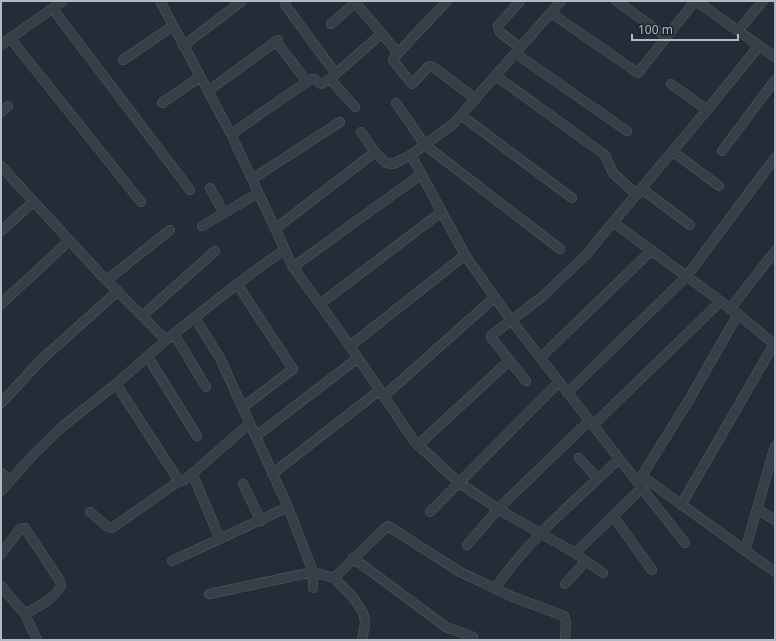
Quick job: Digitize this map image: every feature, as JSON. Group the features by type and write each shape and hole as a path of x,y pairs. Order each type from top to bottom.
{"street":[{"path":"1,45 63,1"},
{"path":"184,46 242,1"},
{"path":"285,1 286,6 355,107"},
{"path":"447,1 393,60 412,84 429,66 433,67 476,99"},
{"path":"520,1 498,26 500,32 518,50 627,131"},
{"path":"361,132 375,152 390,165 411,155 448,129 561,1"},
{"path":"616,1 666,37"},
{"path":"551,12 638,73 695,1 759,46 774,54"},
{"path":"738,31 763,1"},
{"path":"161,2 231,134 293,267 350,346 418,445 458,482 498,509 574,553 603,573"},
{"path":"331,24 355,2 398,53"},
{"path":"53,9 190,190"},
{"path":"122,60 173,26"},
{"path":"231,134 313,78 321,84 333,76 381,34"},
{"path":"10,38 141,202"},
{"path":"208,91 277,40 307,82"},
{"path":"526,381 491,338 562,279 614,223 759,46"},
{"path":"496,76 604,155 613,173 690,225"},
{"path":"162,103 200,77"},
{"path":"722,151 775,80"},
{"path":"671,84 707,110"},
{"path":"396,104 425,145 560,248"},
{"path":"461,115 572,198"},
{"path":"252,179 340,122"},
{"path":"672,151 719,186"},
{"path":"275,229 375,152"},
{"path":"411,155 420,175 464,256 567,393 619,459 641,482 684,543"},
{"path":"567,393 686,277 775,158"},
{"path":"1,166 69,241 166,340"},
{"path":"293,267 420,175"},
{"path":"210,188 224,214"},
{"path":"202,226 258,193"},
{"path":"1,231 33,202"},
{"path":"320,304 440,213"},
{"path":"614,223 774,341 681,505"},
{"path":"107,280 170,230"},
{"path":"1,304 69,241"},
{"path":"1,492 45,442 148,358 166,340 237,284 284,250"},
{"path":"541,357 652,250"},
{"path":"142,316 215,251"},
{"path":"730,309 775,251"},
{"path":"350,346 464,256"},
{"path":"237,284 293,369 243,407"},
{"path":"1,403 42,359 118,291"},
{"path":"272,474 382,393 495,297"},
{"path":"468,545 498,509 720,302"},
{"path":"574,553 613,516 641,482 738,314"},
{"path":"195,318 220,358 288,508 313,572 313,588"},
{"path":"174,334 206,388"},
{"path":"148,358 197,436"},
{"path":"256,436 358,358"},
{"path":"418,445 509,361"},
{"path":"430,512 458,482 559,382"},
{"path":"116,384 179,481"},
{"path":"90,512 108,527 112,528 179,481 185,480 250,423"},
{"path":"745,551 775,446"},
{"path":"578,458 598,479"},
{"path":"495,589 511,565 540,533 619,459"},
{"path":"1,473 10,480"},
{"path":"192,473 220,539"},
{"path":"641,482 681,505 775,572"},
{"path":"243,484 260,521"},
{"path":"172,561 288,508"},
{"path":"757,509 775,520"},
{"path":"613,516 652,570"},
{"path":"334,578 353,558 388,526 460,572 495,589 564,616 566,623 565,640"},
{"path":"1,554 20,529 25,528 60,581 61,586 56,592 39,606 24,614"},
{"path":"353,558 446,627 473,637"},
{"path":"565,584 586,561"},
{"path":"209,594 313,572 334,578 353,597 365,620 363,636"},
{"path":"1,586 24,614 37,640"}]}
